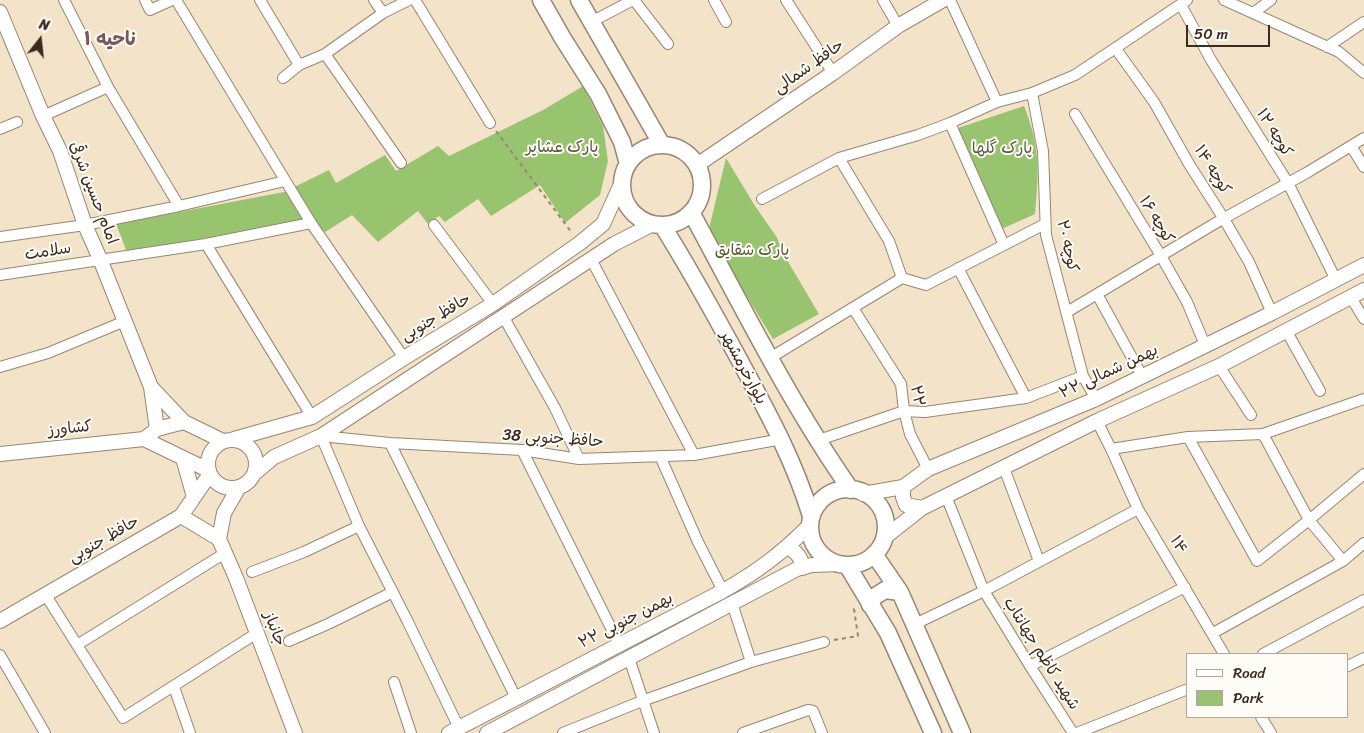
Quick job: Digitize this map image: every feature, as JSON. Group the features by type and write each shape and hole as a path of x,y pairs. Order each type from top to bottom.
{"main road":[{"path":"541,0 598,94 622,142 628,164"},
{"path":"579,0 662,145"},
{"path":"622,142 642,139 647,135 650,124"},
{"path":"662,145 673,146 683,151 697,165 702,181 700,198 691,212 678,222 658,225 644,221 629,209 622,191 622,182 628,164 642,150 662,145"},
{"name":"بلوارخرمشهر","path":"691,212 770,358 834,465 857,492"},
{"name":"بلوارخرمشهر","path":"658,225 688,267 782,439 802,486 811,521"},
{"path":"688,267 691,256 698,251 714,254"},
{"path":"802,486 814,489 826,486 832,479 834,465"},
{"path":"839,491 857,492 875,501 881,509 884,518 884,538 874,554 857,564 844,565 827,559 817,549 810,534 811,521 815,508 830,494 839,491"},
{"path":"874,554 900,592 962,733"},
{"path":"844,565 888,633 933,733"},
{"path":"868,602 885,590 900,592"}],"street":[{"path":"64,0 108,87 178,206"},
{"path":"145,0 150,10 174,0 311,223 404,358"},
{"path":"260,0 299,65"},
{"path":"374,0 384,13"},
{"path":"283,78 299,65 325,54 384,13 409,0"},
{"path":"415,0 490,123"},
{"path":"592,22 634,0 668,44"},
{"path":"714,0 726,22"},
{"path":"786,0 833,73"},
{"path":"883,0 898,26"},
{"name":"حافظ شمالی","path":"697,165 833,73 898,26 943,0"},
{"path":"950,0 996,102"},
{"path":"1224,0 1339,52 1364,73"},
{"path":"1253,13 1271,0"},
{"path":"762,199 839,158 950,123 996,102 1032,93 1075,75 1184,2"},
{"name":"کوچه ۱۲","path":"1184,2 1211,60 1288,183 1336,280"},
{"name":"امام حسین شرقی","path":"0,12 43,116 60,151 84,226 100,259 151,387"},
{"path":"1328,47 1364,22"},
{"name":"کوچه ۱۴","path":"1116,48 1154,102 1189,164 1224,218 1249,262 1272,313"},
{"path":"325,54 401,163"},
{"path":"43,116 108,87"},
{"name":"کوچه ۲۰","path":"1032,93 1043,151 1046,235 1083,376 1096,398"},
{"name":"کوچه ۱۶","path":"1075,114 1187,302 1205,345"},
{"path":"0,130 18,122"},
{"path":"950,123 1004,245"},
{"path":"1067,312 1224,218 1364,138"},
{"path":"1351,146 1364,167"},
{"path":"839,158 889,242 902,278"},
{"name":"سلامت","path":"0,237 84,226 285,180"},
{"name":"حافظ جنوبی","path":"228,440 312,417 493,304 580,243 603,224 622,182"},
{"name":"سلامت","path":"0,275 206,244 311,223"},
{"path":"603,224 618,234 614,244"},
{"path":"770,358 902,278 926,285 1045,224"},
{"path":"434,225 493,304"},
{"name":"حافظ جنوبی","path":"255,473 274,457 321,436 614,244 658,225"},
{"path":"206,244 312,417"},
{"path":"591,259 694,455"},
{"name":"۲۲ بهمن شمالی","path":"857,492 903,487 928,469 1096,398 1272,313 1364,265"},
{"path":"958,268 1026,398"},
{"path":"884,538 922,508 1097,422 1220,366 1364,290"},
{"path":"1097,294 1142,376"},
{"path":"1350,296 1364,319"},
{"name":"۲۲","path":"853,308 900,384 910,434 928,469"},
{"path":"503,316 555,408 579,459"},
{"path":"0,367 48,353 125,321"},
{"path":"1287,332 1320,391"},
{"path":"1220,366 1251,415"},
{"path":"819,440 904,411 925,412 1026,398 1083,376"},
{"path":"151,387 184,422 228,440 245,442 253,451 257,462 255,473 249,482 239,487 225,487 218,483 209,472 144,439 157,429 184,422"},
{"path":"151,387 157,429"},
{"path":"1111,449 1188,437 1263,434 1364,399"},
{"name":"۱۴","path":"1097,422 1138,509 1223,653"},
{"path":"1263,434 1309,520 1343,561"},
{"path":"321,436 359,526 393,592 454,730"},
{"name":"حافظ جنوبی 38","path":"321,436 390,443 522,450 579,459 694,455 782,439"},
{"path":"1188,437 1257,561 1364,474"},
{"name":"کشاورز","path":"0,454 144,439"},
{"path":"209,472 209,456 217,444 228,440"},
{"path":"390,443 516,698"},
{"path":"522,450 620,644"},
{"path":"660,456 698,542 723,591"},
{"path":"183,458 194,497"},
{"path":"1004,468 1040,561"},
{"name":"حافظ جنوبی","path":"0,621 181,516 209,472"},
{"path":"181,516 219,539 224,513 239,487"},
{"path":"903,487 903,497 906,505 922,508"},
{"name":"شهید کاظم جهانتاب","path":"946,496 984,591 1073,733"},
{"path":"915,624 984,591 1138,509"},
{"name":"۲۲ بهمن جنوبی","path":"454,730 755,573 788,546 811,521"},
{"path":"252,572 304,552 359,526"},
{"name":"جانباز","path":"219,539 236,578 295,733"},
{"path":"1213,633 1343,561 1364,543"},
{"path":"788,546 802,560 802,568"},
{"path":"77,645 225,553"},
{"name":"۲۲ بهمن جنوبی","path":"494,731 732,603 802,568 812,565 844,565"},
{"path":"1030,666 1185,587"},
{"path":"289,641 393,592"},
{"path":"45,594 122,718 257,633"},
{"path":"1266,653 1364,600"},
{"path":"732,603 751,662"},
{"path":"563,733 642,701 751,662 824,642"},
{"path":"0,655 45,733"},
{"path":"629,658 654,733"},
{"path":"1349,666 1364,658"},
{"path":"394,682 411,733"},
{"path":"174,686 190,733"},
{"path":"1077,733 1186,690"},
{"path":"743,733 808,710 813,711 815,714 822,733"},
{"path":"1262,718 1270,733"}],"path":[{"path":"490,123 580,243"},
{"path":"824,642 858,636 854,609 868,602"}],"green space":[{"name":"پارک عشایر","path":"583,86 603,126 608,161 600,195 565,223 540,185 491,216 478,199 445,222 439,216 428,224 418,211 378,242 352,215 325,232 313,219 127,252 116,224 284,192 329,170 336,183 385,155 396,171 438,146 449,156 545,109"},
{"name":"پارک گلها","path":"1024,106 1036,146 1037,185 1035,214 997,231 958,128"},
{"name":"پارک شقایق","path":"726,158 776,236 787,260 819,314 773,339 708,233"}],"district":[{"name":"ناحیه ۱","path":"110,40"}]}
